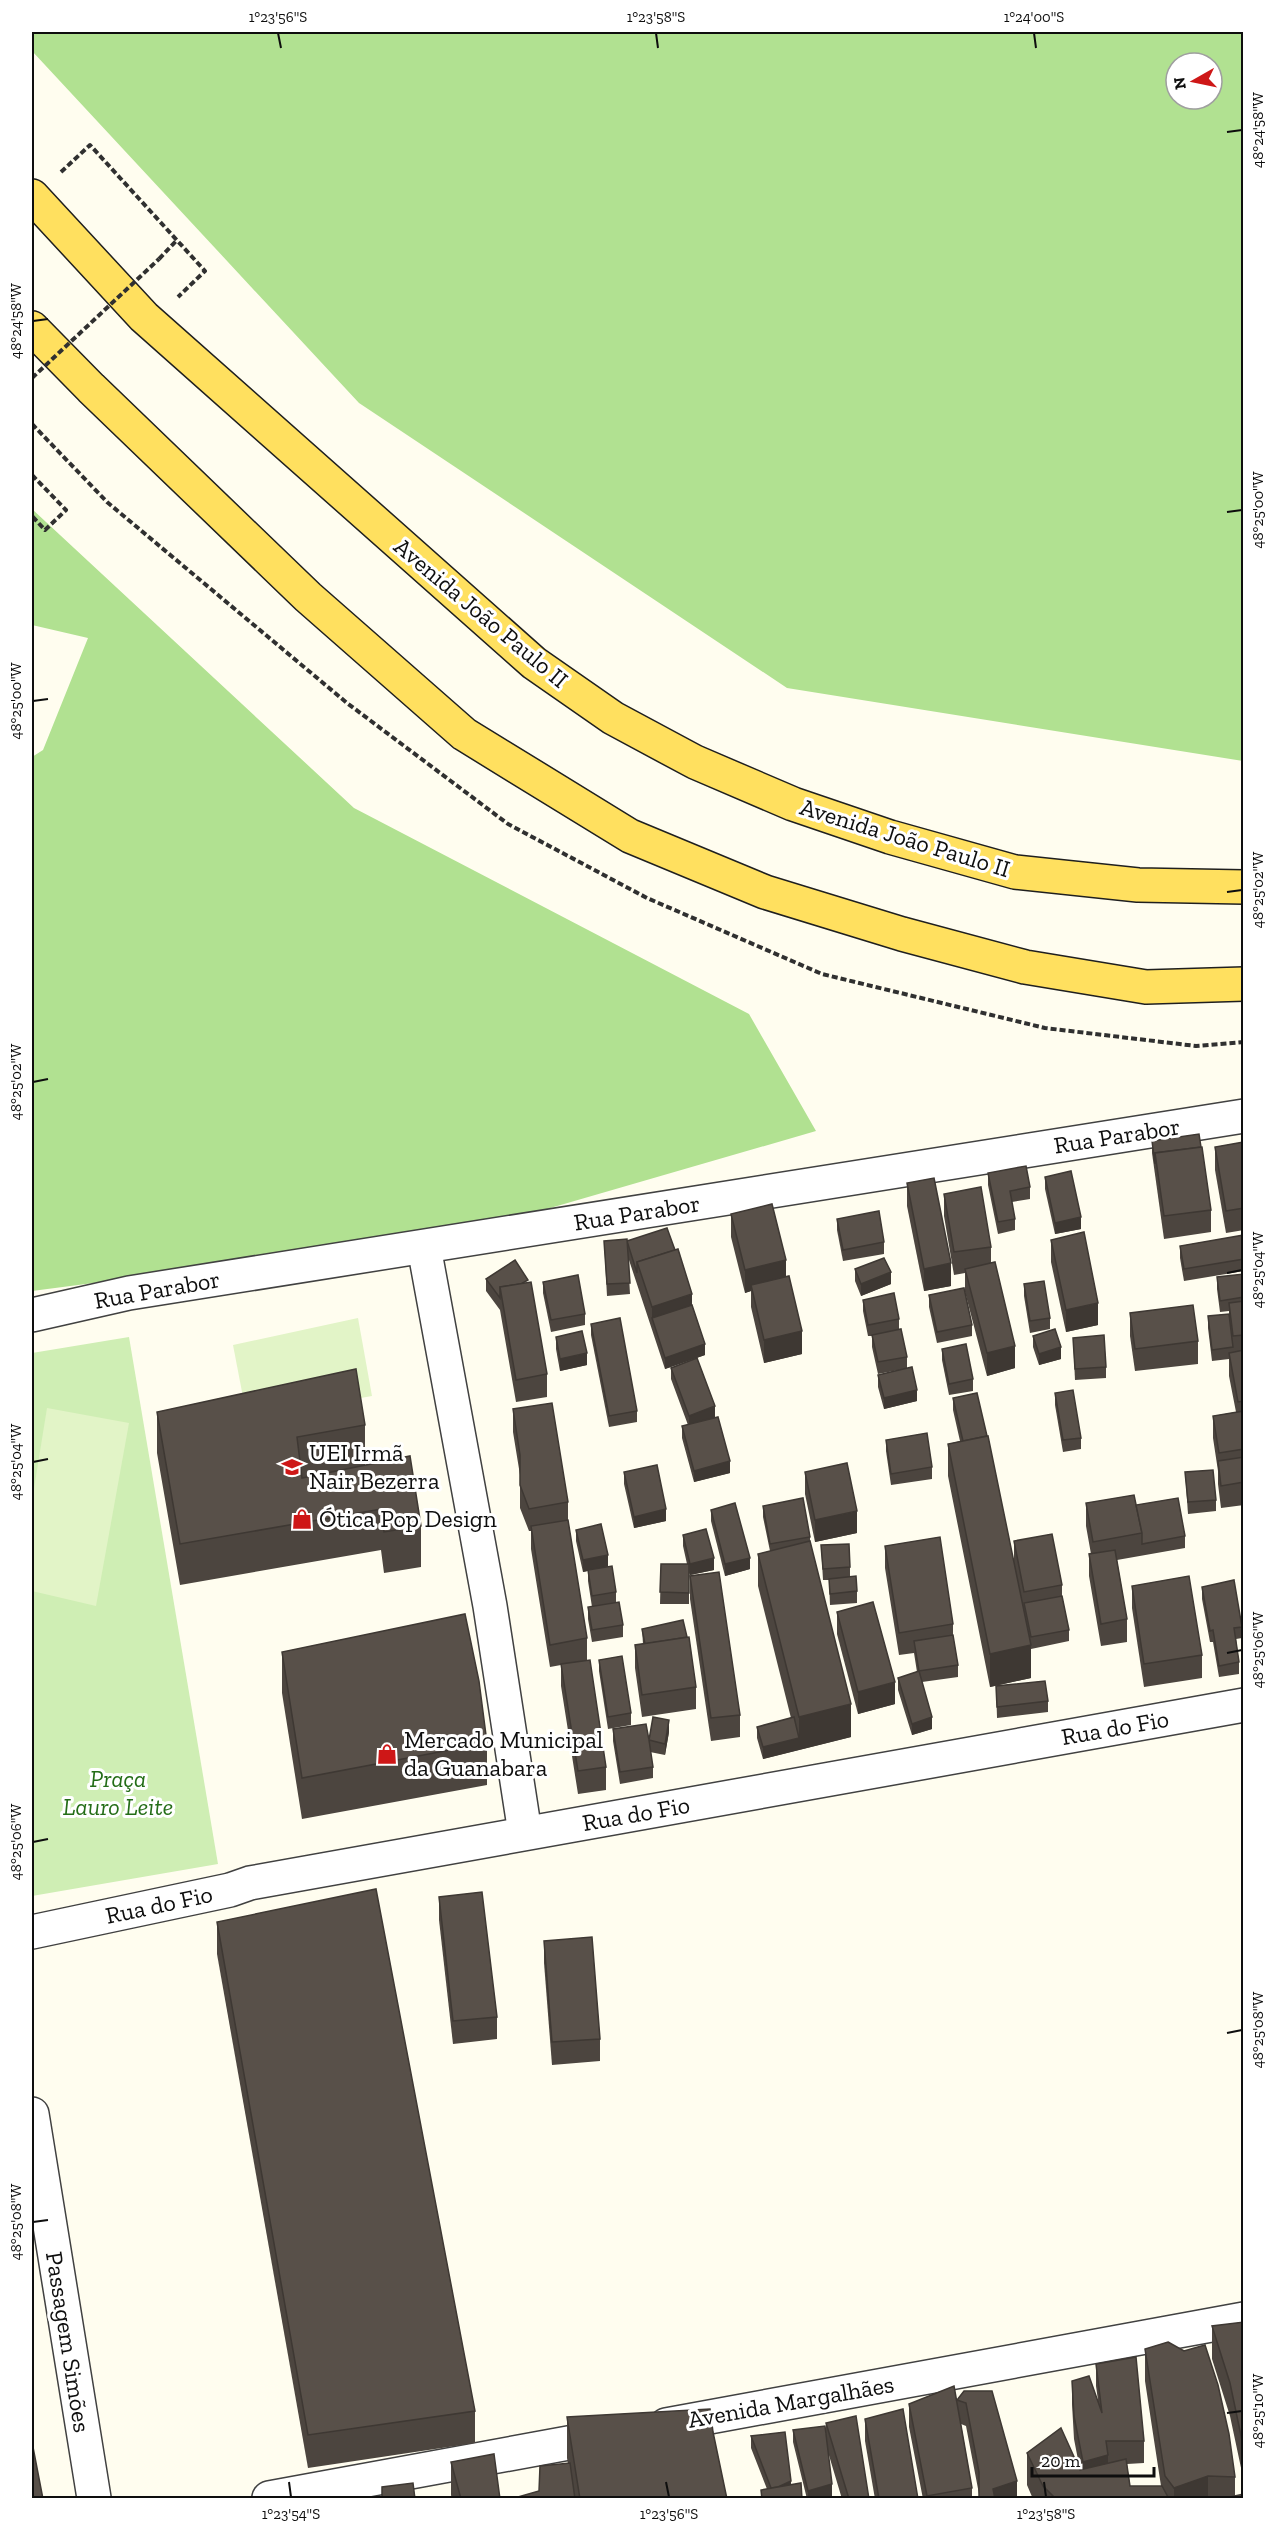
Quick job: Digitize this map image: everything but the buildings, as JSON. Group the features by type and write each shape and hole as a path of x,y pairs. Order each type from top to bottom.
{"main road":[{"name":"Avenida João Paulo II","path":"32,196 144,317 534,663 613,718 695,762 793,804 890,837 1015,872 1138,885 1244,887"},
{"path":"32,328 308,597 464,734 630,836 765,891 903,934 1025,967 1146,987 1244,984"}],"street":[{"name":"Rua Parabor","path":"32,1315 129,1293 1244,1116"},
{"path":"424,1246 490,1606 525,1833"},
{"name":"Rua do Fio","path":"32,1932 230,1890 250,1882 1244,1705"},
{"name":"Passagem Simões","path":"32,2115 94,2499"},
{"name":"Avenida Margalhães","path":"269,2499 1244,2319"}],"path":[{"path":"68,181 60,172 90,145 205,271 177,298 170,290"},
{"path":"32,378 177,240"},
{"path":"32,475 66,510 45,530 32,516"}],"green space":[{"path":"32,32 1243,32 1243,761 787,688 359,403 32,51"},
{"path":"32,509 354,808 749,1014 816,1131 454,1236 32,1291 32,757 43,750 88,638 32,625"},
{"path":"358,1318 372,1396 247,1418 233,1345"},
{"name":"Praça Lauro Leite","path":"129,1337 218,1864 32,1896 32,1353"},
{"path":"47,1408 129,1423 96,1606 32,1591 32,1501"}],"place":[{"name":"UEI Irmã Nair Bezerra","path":"292,1467"},
{"name":"Ótica Pop Design","path":"302,1519"},
{"name":"Mercado Municipal da Guanabara","path":"387,1754"}]}
